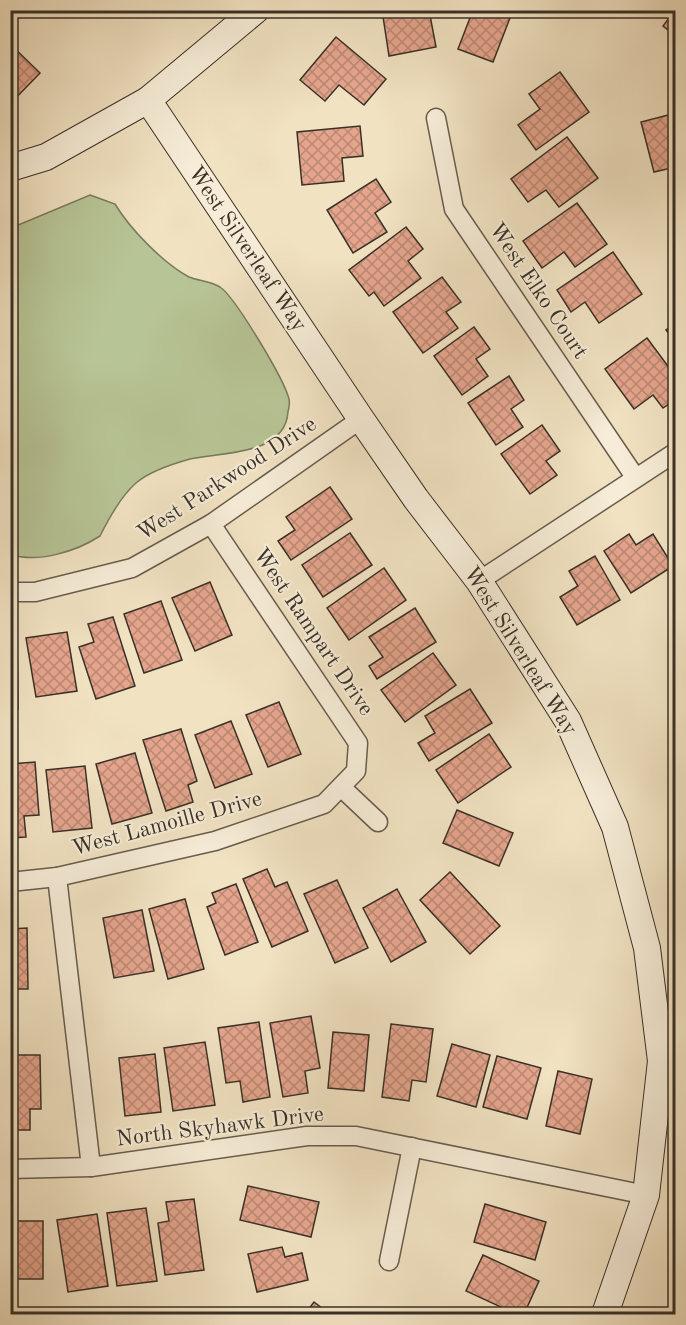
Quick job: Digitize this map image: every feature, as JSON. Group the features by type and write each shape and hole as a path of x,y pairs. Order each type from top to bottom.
{"street":[{"path":"10,168 46,157 148,100 256,10"},
{"name":"West Silverleaf Way","path":"148,100 416,499 479,581 568,721 615,827 647,948 668,1061 646,1195 605,1314"},
{"name":"West Elko Court","path":"436,118 454,209 635,477"},
{"name":"West Parkwood Drive","path":"10,592 35,592 132,568 211,524 362,420"},
{"path":"479,581 675,452"},
{"name":"West Rampart Drive","path":"211,524 358,743 356,771"},
{"name":"West Lamoille Drive","path":"10,882 57,877 215,841 324,804 356,771"},
{"path":"341,787 378,822"},
{"path":"57,877 91,1167"},
{"name":"North Skyhawk Drive","path":"10,1169 91,1167 307,1136 356,1136 646,1195"},
{"path":"389,1261 412,1147"}],"green space":[{"path":"90,195 115,204 148,245 179,271 189,277 216,285 227,294 258,339 278,374 289,399 289,409 284,426 276,437 264,444 234,453 190,459 162,468 142,479 120,501 100,536 91,541 69,551 44,557 21,557 10,554 11,228"}],"building":[{"path":"382,10 429,10 436,47 389,56"},
{"path":"473,10 513,10 493,62 458,49"},
{"path":"676,10 676,36 663,26"},
{"path":"336,37 386,79 364,105 339,85 325,101 300,80"},
{"path":"10,44 40,73 10,104"},
{"path":"560,72 589,112 536,150 518,125 540,109 529,94"},
{"path":"676,113 676,167 654,172 641,122"},
{"path":"360,126 363,156 342,158 344,181 302,185 297,132"},
{"path":"567,137 598,178 559,207 546,190 528,202 511,179"},
{"path":"376,179 391,202 375,213 387,232 353,253 327,210"},
{"path":"577,203 607,244 575,267 564,252 542,268 523,241"},
{"path":"406,227 423,249 408,261 421,278 384,306 374,292 369,296 349,270"},
{"path":"613,252 642,294 599,323 585,302 571,312 557,290"},
{"path":"442,277 461,302 446,312 458,328 423,353 393,312"},
{"path":"676,323 676,343 666,330"},
{"path":"474,327 490,349 476,359 488,376 462,395 434,356"},
{"path":"647,338 676,377 676,399 663,408 653,395 634,409 605,369"},
{"path":"509,376 524,400 511,409 523,427 496,445 468,403"},
{"path":"542,425 560,451 546,461 557,475 530,494 501,454"},
{"path":"330,487 352,519 291,560 278,541 295,530 286,517"},
{"path":"350,533 372,565 323,597 302,565"},
{"path":"629,534 636,545 653,534 673,566 631,593 604,551"},
{"path":"595,556 620,600 577,625 560,597 578,586 569,571"},
{"path":"384,568 406,600 349,640 327,608"},
{"path":"210,582 232,635 195,651 172,598"},
{"path":"161,601 182,660 144,673 124,614"},
{"path":"415,608 436,642 377,679 369,666 383,657 369,637"},
{"path":"113,617 135,686 96,699 79,647 94,642 88,624"},
{"path":"67,632 77,691 36,697 26,638"},
{"path":"10,637 17,637 18,709 10,710"},
{"path":"433,653 456,685 405,722 381,690"},
{"path":"470,689 492,723 429,761 418,743 435,733 425,716"},
{"path":"279,702 301,754 268,767 246,715"},
{"path":"231,721 252,774 215,788 195,735"},
{"path":"181,729 197,781 188,785 193,802 166,811 143,740"},
{"path":"489,734 511,767 458,803 436,770"},
{"path":"135,753 152,813 112,824 96,764"},
{"path":"35,762 39,815 24,816 26,837 10,838 10,764"},
{"path":"85,766 92,828 53,832 46,770"},
{"path":"457,810 513,833 499,866 443,843"},
{"path":"267,869 275,887 287,882 308,931 272,947 243,879"},
{"path":"450,872 500,926 470,954 420,900"},
{"path":"337,880 368,948 335,963 304,894"},
{"path":"236,884 258,942 225,955 207,907 216,903 212,893"},
{"path":"397,889 426,942 391,962 363,908"},
{"path":"185,899 204,969 168,979 149,909"},
{"path":"142,910 154,971 114,978 103,918"},
{"path":"27,928 28,989 10,989 10,929"},
{"path":"311,1016 320,1068 305,1071 308,1093 283,1097 270,1023"},
{"path":"259,1022 270,1097 243,1102 240,1081 226,1083 218,1028"},
{"path":"391,1024 433,1029 426,1082 412,1080 409,1101 382,1097"},
{"path":"333,1032 369,1035 364,1091 328,1088"},
{"path":"205,1042 215,1105 173,1111 164,1048"},
{"path":"452,1044 490,1055 476,1107 437,1096"},
{"path":"155,1054 161,1112 125,1116 119,1058"},
{"path":"10,1055 40,1055 41,1109 30,1109 30,1130 10,1130"},
{"path":"497,1056 541,1068 527,1119 483,1107"},
{"path":"558,1071 592,1079 580,1134 546,1126"},
{"path":"248,1186 319,1202 311,1237 240,1220"},
{"path":"194,1199 204,1270 165,1275 158,1223 169,1221 166,1202"},
{"path":"485,1204 546,1222 535,1260 474,1242"},
{"path":"146,1208 157,1281 117,1286 107,1213"},
{"path":"97,1214 108,1286 68,1292 57,1220"},
{"path":"10,1221 43,1221 43,1279 10,1279"},
{"path":"282,1247 285,1257 302,1253 308,1280 257,1292 248,1254"},
{"path":"483,1255 539,1281 524,1314 516,1314 466,1291"},
{"path":"314,1302 330,1314 305,1314"}]}
